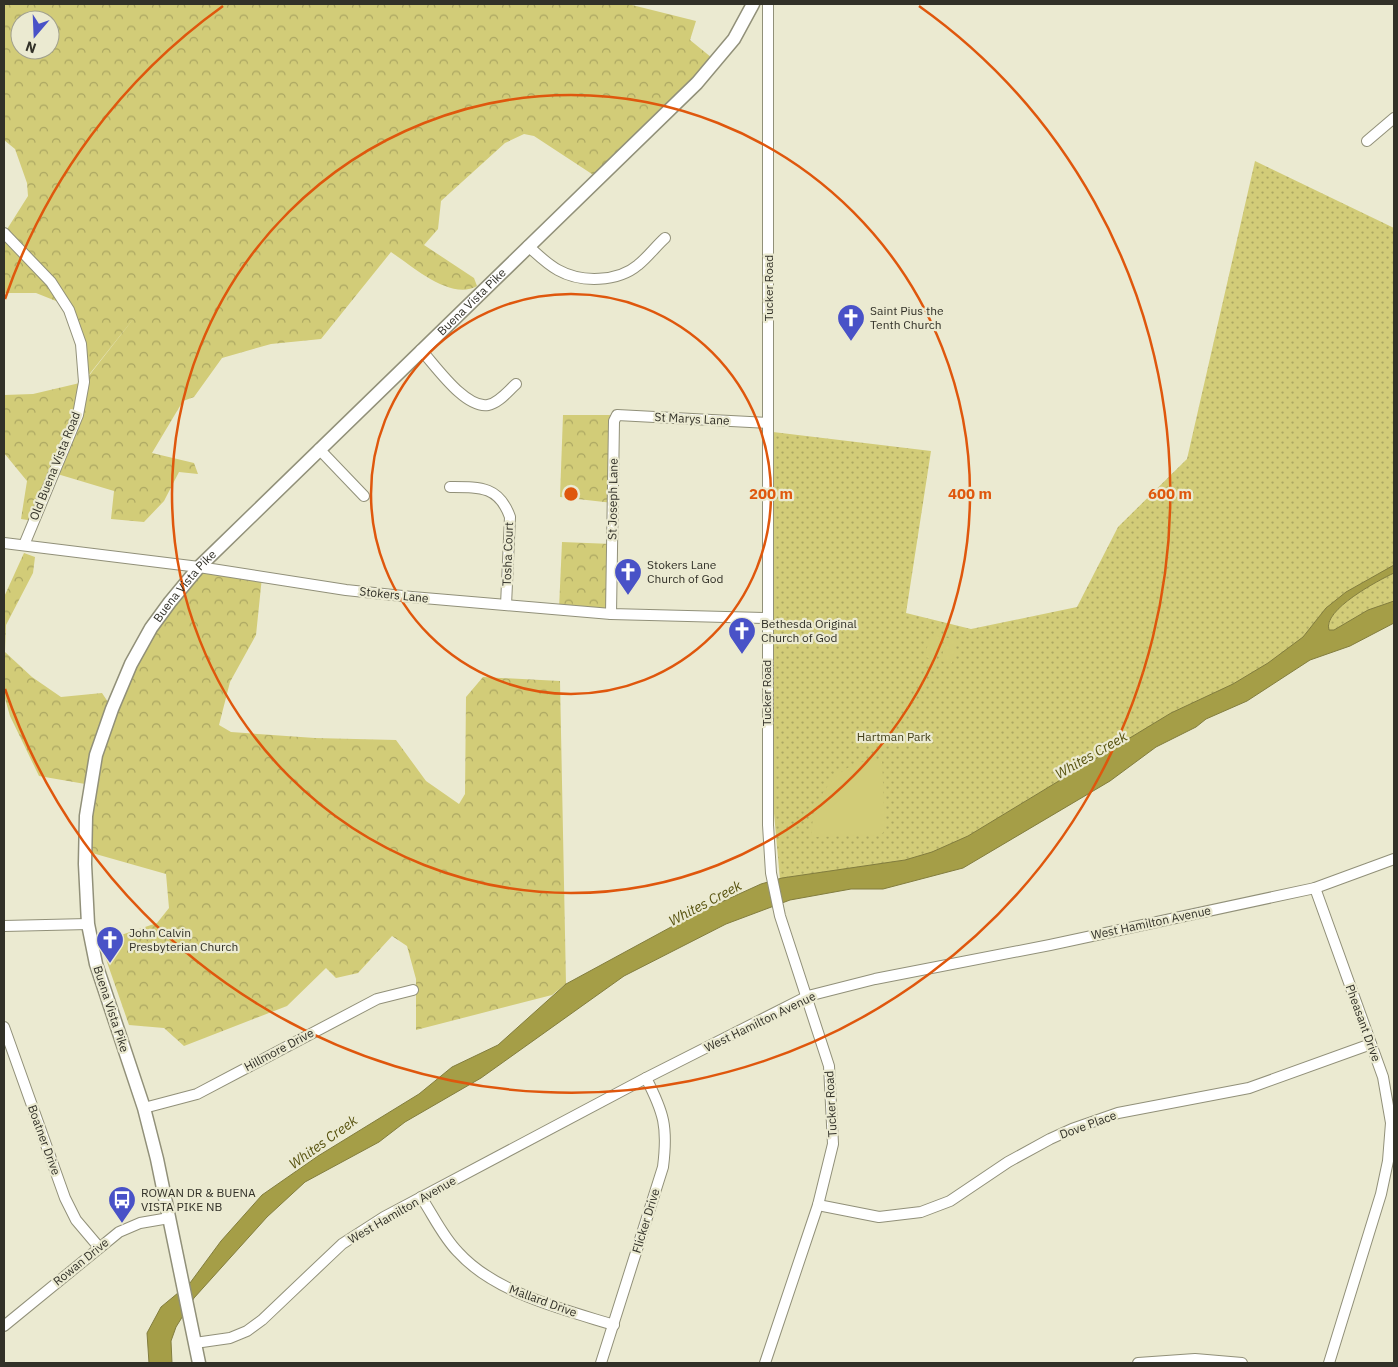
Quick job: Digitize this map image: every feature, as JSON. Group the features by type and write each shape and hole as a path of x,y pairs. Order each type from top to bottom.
{"main road":[{"name":"Buena Vista Pike","path":"199,1363 144,1108 96,964 88,924 85,864 86,816 96,754 112,709 131,664 170,602 199,567 698,83 734,39 753,4"}],"street":[{"name":"Tucker Road","path":"765,1363 818,1205 833,1144 830,1066 780,916 771,873 768,825 768,4"},
{"path":"1367,141 1394,118"},
{"name":"Old Buena Vista Road","path":"4,234 51,282 69,310 80,344 84,382 78,415 24,544"},
{"path":"528,246 557,270 572,276 611,278 626,273 638,265 665,238"},
{"path":"421,350 465,398 476,403 488,405 516,384"},
{"name":"St Marys Lane","path":"617,415 768,423"},
{"name":"St Joseph Lane","path":"611,614 614,421 617,415"},
{"path":"319,449 364,496"},
{"name":"Tosha Court","path":"450,488 486,489 498,496 506,505 510,518 506,605"},
{"name":"Stokers Lane","path":"4,543 199,567 346,590 611,614 767,618"},
{"name":"West Hamilton Avenue","path":"195,1339 230,1338 247,1331 262,1320 342,1244 421,1197 646,1078 808,996 875,979 1050,945 1315,888 1394,859"},
{"name":"Pheasant Drive","path":"1315,888 1371,1044 1388,1099 1391,1123 1388,1161 1379,1200 1329,1363"},
{"path":"4,926 88,924"},
{"name":"Hillmore Drive","path":"144,1108 197,1094 377,999 413,990"},
{"name":"Boatner Drive","path":"4,1027 71,1211 98,1246"},
{"name":"Dove Place","path":"818,1205 879,1217 921,1212 950,1201 1008,1162 1072,1129 1118,1113 1249,1088 1371,1044"},
{"name":"Flicker Drive","path":"601,1363 664,1158 667,1140 662,1110 646,1078"},
{"name":"Mallard Drive","path":"421,1197 458,1252 488,1276 524,1296 614,1325"},
{"name":"Rowan Drive","path":"4,1326 98,1246 119,1232 140,1223 168,1218"},
{"path":"1138,1363 1195,1359 1242,1363"}],"green space":[{"path":"4,4 628,4 696,21 690,40 717,62 598,178 534,136 524,134 505,143 441,201 438,229 424,245 474,278 477,286 467,289 456,289 444,286 391,252 321,339 271,344 222,358 194,397 183,401 152,453 194,463 198,474 179,472 164,501 144,522 111,519 114,491 54,473 34,521 21,519 27,481 4,453 4,395 33,394 84,382 138,313 84,381 81,344 66,305 36,293 4,293 4,234 28,196 27,183 15,149 4,140"},
{"name":"Hartman Park","path":"1255,161 1394,228 1394,603 1064,794 918,861 780,880 771,780 773,432 931,451 906,613 971,629 1077,607 1118,527 1187,459"},
{"path":"563,415 617,415 613,503 560,497"},
{"path":"562,542 612,544 611,614 559,609"},
{"path":"24,553 35,557 33,573 6,625 5,652 32,677 61,697 102,693 112,708 131,664 199,567 262,577 256,635 230,682 219,725 231,732 315,738 396,740 426,781 459,804 465,794 466,697 483,677 560,681 566,984 552,995 416,1030 416,979 407,946 392,936 358,973 336,978 326,968 287,1006 184,1046 164,1028 129,1025 100,942 157,923 169,908 166,874 85,851 91,785 39,776 10,716 4,695 4,597"},
{"path":"930,634 941,637 936,660 925,657"},
{"path":"946,638 957,640 952,663 941,661"},
{"path":"882,760 885,830 881,835 811,837 812,822 816,808 830,783 840,773 852,766 866,761"}],"shaded area":[{"path":"1394,565 1394,573 1353,597 1334,614 1329,622 1329,630 1334,630 1368,610 1394,601 1394,623 1350,646 1310,660 1247,701 1206,719 1196,727 1156,747 1110,781 963,868 883,889 851,889 790,900 726,924 624,976 481,1078 405,1122 379,1142 305,1182 267,1217 194,1298 176,1327 171,1341 172,1363 149,1363 147,1333 161,1307 190,1283 221,1241 262,1195 318,1156 419,1094 452,1067 498,1045 566,984 695,914 761,884 782,878 905,860 932,852 968,836 1171,713 1233,684 1268,663 1303,637 1326,608 1346,592"}],"place":[{"name":"Saint Pius the Tenth Church","path":"851,342"},
{"name":"Stokers Lane Church of God","path":"628,596"},
{"name":"Bethesda Original Church of God","path":"742,655"},
{"name":"John Calvin Presbyterian Church","path":"110,964"},
{"name":"ROWAN DR & BUENA VISTA PIKE NB","path":"122,1224"}],"water label":[{"name":"Whites Creek","path":"1091,755"},
{"name":"Whites Creek","path":"705,903"},
{"name":"Whites Creek","path":"323,1142"}]}
